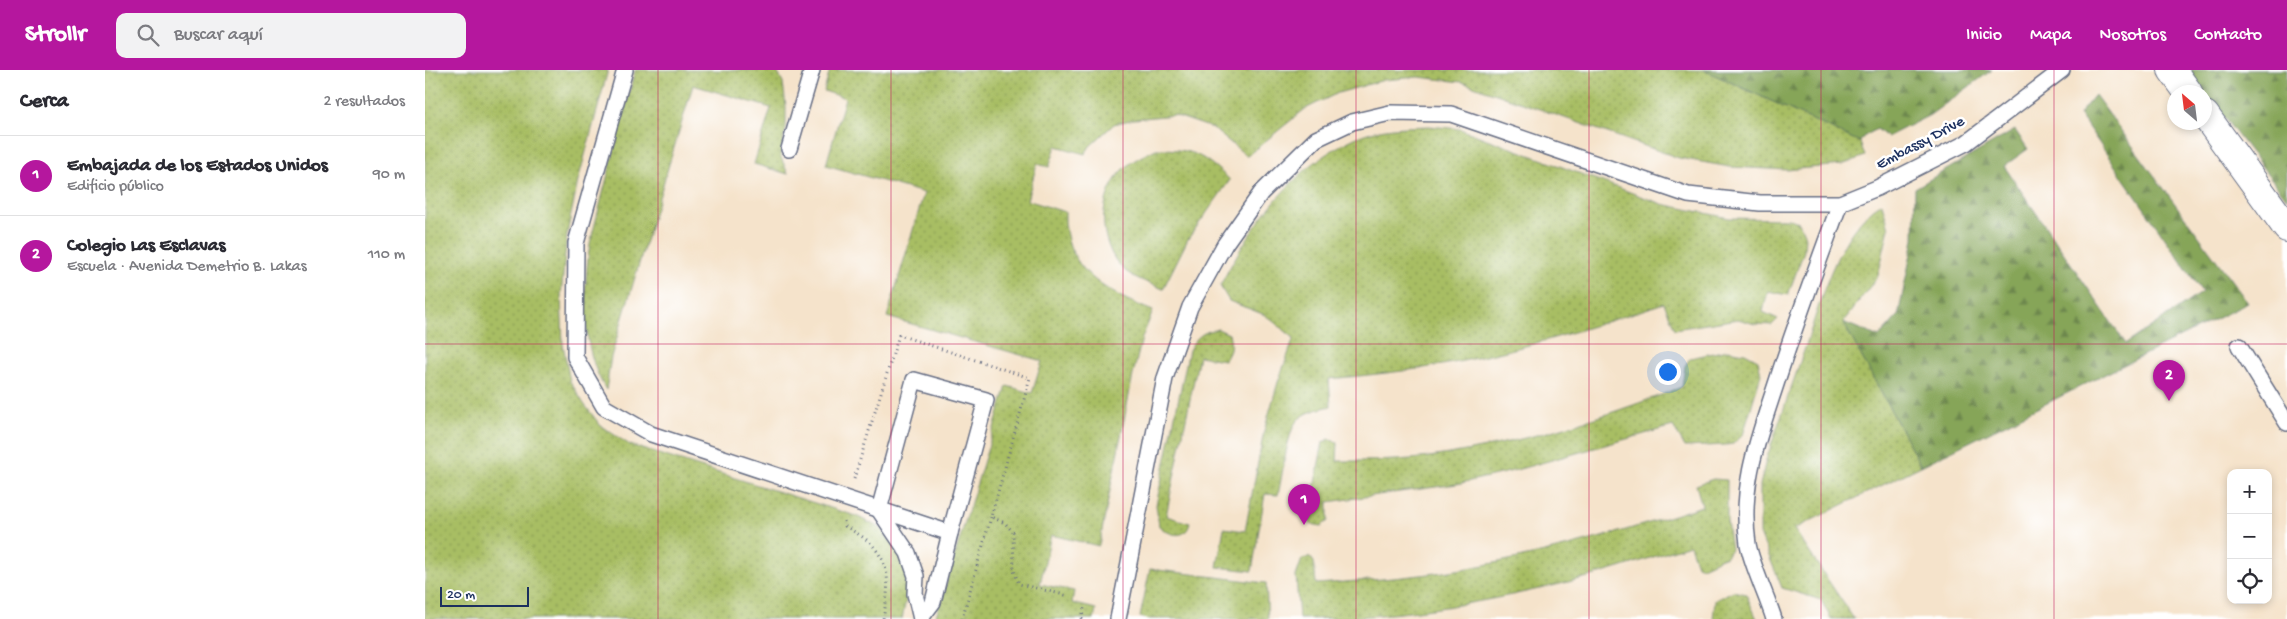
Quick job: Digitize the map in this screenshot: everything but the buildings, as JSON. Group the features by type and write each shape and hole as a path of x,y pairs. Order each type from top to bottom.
{"street":[{"path":"2172,70 2183,85"},
{"path":"2212,125 2287,228"}],"lane":[{"path":"625,70 576,244 575,357 604,407 651,434 950,532"},
{"path":"789,149 812,70"},
{"name":"Embassy Drive","path":"1840,203 1877,188 1966,143 2062,70"},
{"path":"1118,619 1165,378 1190,306 1225,244 1261,193 1315,139 1353,122 1391,113 1451,114 1688,195 1760,203 1840,203 1787,349 1752,458 1747,482 1746,519 1749,546 1774,619"},
{"path":"2239,346 2287,423"},
{"path":"914,380 986,400 933,602 921,619 915,594 916,576 908,552 879,510 914,380"}],"path":[{"path":"962,619 991,517"},
{"path":"1082,619 1084,608"}],"green space":[{"path":"425,70 608,70 578,181 567,234 561,296 563,344 570,381 584,404 601,426 630,445 856,516 880,528 895,546 904,565 909,586 902,619 425,619"},
{"path":"635,70 776,70 783,82 786,107 786,129 780,155 788,174 754,164 771,108 693,85 611,357 606,390 598,374 588,337 585,299 586,280 590,243"},
{"path":"830,70 1704,70 1860,142 1865,156 1842,165 1787,170 1730,167 1679,158 1462,82 1418,77 1384,80 1338,93 1305,109 1247,156 1212,128 1174,115 1134,119 1114,124 1090,146 1085,154 1056,146 1049,167 1037,164 1027,200 1065,212 1066,232 1071,249 1080,264 1104,287 1153,311 1142,338 1133,375 1099,546 1051,535 1040,584 1074,591 1072,603 1096,609 1094,619 935,619 1007,386 1032,393 1042,361 887,317 924,193 826,165 845,98 824,91"},
{"path":"1704,70 1992,70 1930,115 1887,137 1877,129 1863,137 1860,142"},
{"path":"2187,70 2287,70 2287,199 2212,102 2212,85 2199,85"},
{"path":"2095,95 2248,303 1921,466 1843,322 1879,337 1898,316 1914,239 1915,188 2015,130 2028,149 2004,166 2126,344 2202,292 2079,114"},
{"path":"1429,126 1460,129 1662,204 1729,218 1789,219 1799,222 1805,236 1804,251 1788,295 1768,291 1763,312 1778,319 1772,325 1755,324 1738,319 1675,329 1664,303 1550,339 1481,357 1424,368 1329,379 1331,406 1307,413 1296,422 1287,446 1278,495 1265,494 1252,571 1217,567 1224,528 1245,531 1264,431 1278,382 1294,338 1265,315 1229,301 1220,286 1260,219 1294,180 1313,164 1334,149 1357,137 1374,131"},
{"path":"1156,149 1180,150 1197,155 1212,164 1230,180 1188,239 1163,289 1134,276 1119,265 1111,253 1104,225 1107,197 1121,172 1132,162"},
{"path":"1882,203 1889,228 1878,276 1843,322 1921,466 1794,529 1854,619 1831,619 1821,600 1782,588 1760,534 1760,485 1766,460 1833,268 1853,230 1866,215"},
{"path":"1218,329 1229,334 1230,348 1224,360 1199,356 1166,516 1190,523 1185,532 1177,535 1159,526 1156,505 1189,350 1200,335"},
{"path":"1727,350 1745,353 1758,360 1761,374 1743,435 1733,444 1685,447 1673,426 1509,472 1457,484 1328,502 1328,521 1321,526 1311,524 1308,518 1323,442 1329,439 1338,443 1337,461 1424,458 1468,451 1561,428 1622,409 1682,387 1685,366 1690,358"},
{"path":"1713,479 1727,480 1727,521 1731,549 1726,556 1702,567 1697,565 1690,545 1624,567 1549,587 1478,602 1371,616 1299,619 1296,576 1302,559 1310,557 1314,562 1316,584 1425,575 1489,564 1597,538 1702,506 1696,485"},
{"path":"1150,569 1266,583 1268,619 1147,619 1140,617"},
{"path":"1733,591 1746,594 1757,619 1713,619 1715,600"}],"place":[{"name":"Colegio Las Esclavas","path":"2169,401"},
{"name":"Embajada de los Estados Unidos","path":"1304,525"}]}
